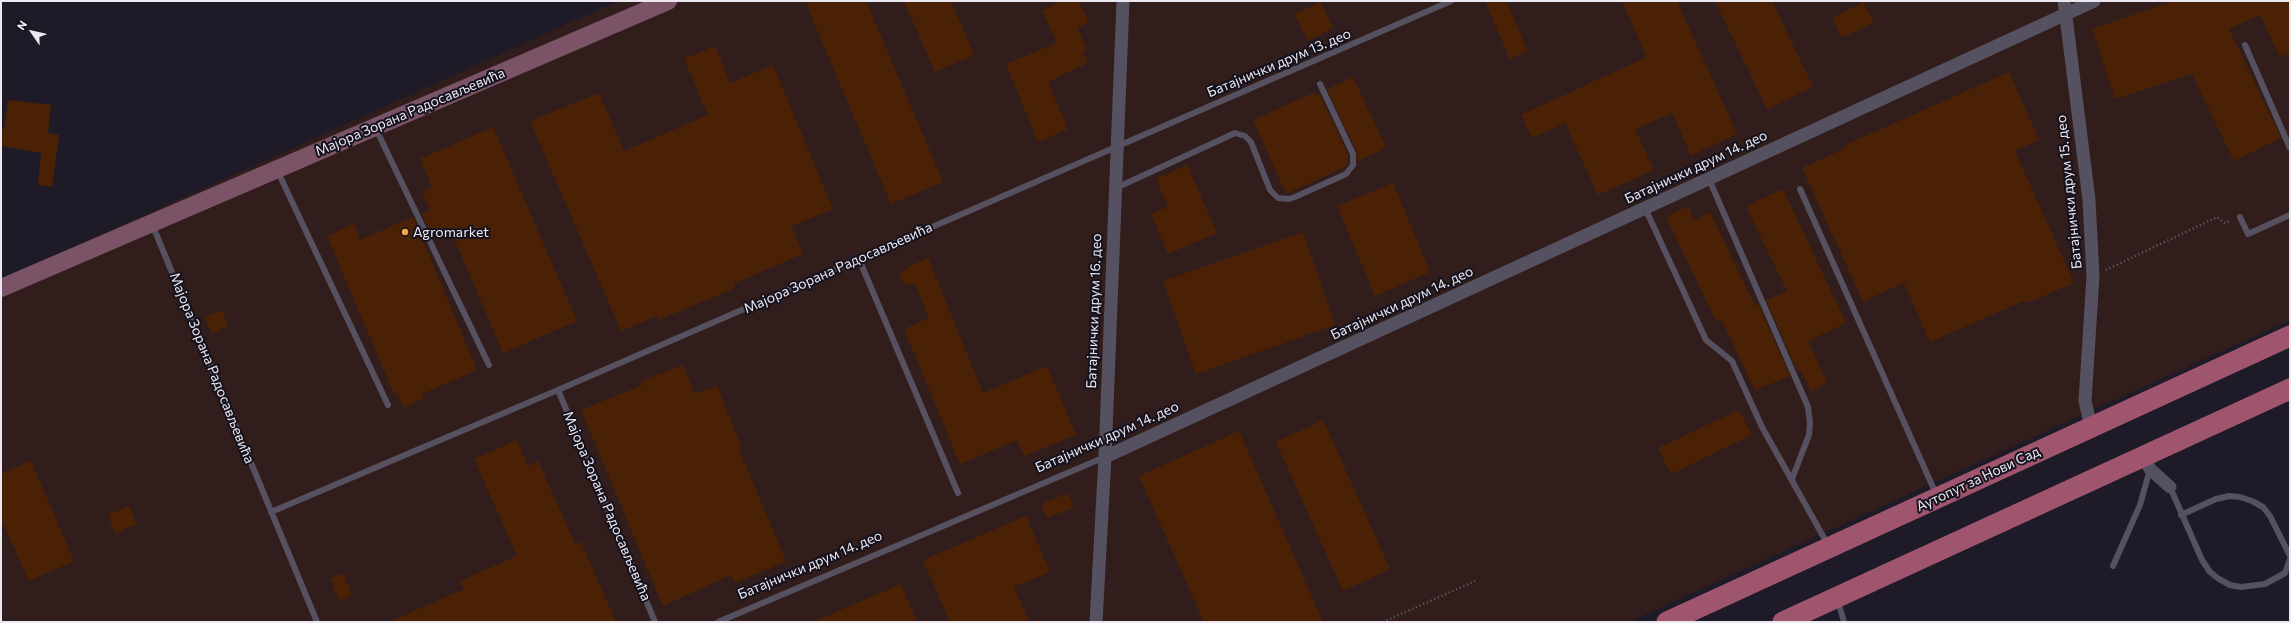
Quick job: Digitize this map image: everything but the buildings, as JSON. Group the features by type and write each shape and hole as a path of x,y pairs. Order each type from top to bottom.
{"main road":[{"name":"Мајора Зорана Радосављевића","path":"1,288 668,1"},
{"name":"Аутопут за Нови Сад","path":"1667,622 2290,336"},
{"path":"1796,619 1836,598 2147,462 2290,389"}],"street":[{"name":"Батајнички друм 16. део","path":"1096,622 1105,457 1116,146 1123,1"},
{"name":"Батајнички друм 15. део","path":"2064,1 2089,200 2093,276 2085,401 2090,427"},
{"name":"Батајнички друм 14. део","path":"1105,457 2094,1"},
{"path":"2147,462 2170,487"}],"lane":[{"name":"Батајнички друм 13. део","path":"1116,146 1451,1"},
{"path":"2245,45 2290,148"},
{"path":"1115,189 1235,133 1245,136 1251,142 1270,190 1278,198 1289,199 1295,197 1346,174 1353,165 1352,154 1320,84"},
{"path":"375,127 489,365"},
{"name":"Мајора Зорана Радосављевића","path":"271,512 558,390 1116,146"},
{"path":"277,169 388,405"},
{"path":"1709,179 1808,407 1810,423 1809,435 1792,479"},
{"path":"1800,189 1938,497"},
{"path":"1645,208 1706,340 1732,361 1762,427 1829,547"},
{"path":"2240,217 2248,234 2290,215"},
{"name":"Мајора Зорана Радосављевића","path":"152,223 317,622"},
{"path":"859,259 958,494"},
{"name":"Мајора Зорана Радосављевића","path":"558,390 655,622"},
{"name":"Батајнички друм 14. део","path":"718,622 1105,457"},
{"path":"2114,566 2140,505 2147,462"},
{"path":"2170,487 2202,560 2210,572 2230,585 2254,586 2278,579 2285,573 2290,558 2270,516 2263,507 2240,497 2229,496 2216,499 2182,514"},
{"path":"1836,598 1844,622"}],"path":[{"path":"2093,276 2217,217 2225,223 2240,217"},
{"path":"1383,622 1474,581"}],"shaded area":[{"path":"618,1 2290,1 2290,320 1629,622 1,622 1,280"}],"place":[{"name":"Agromarket","path":"405,232"}]}
